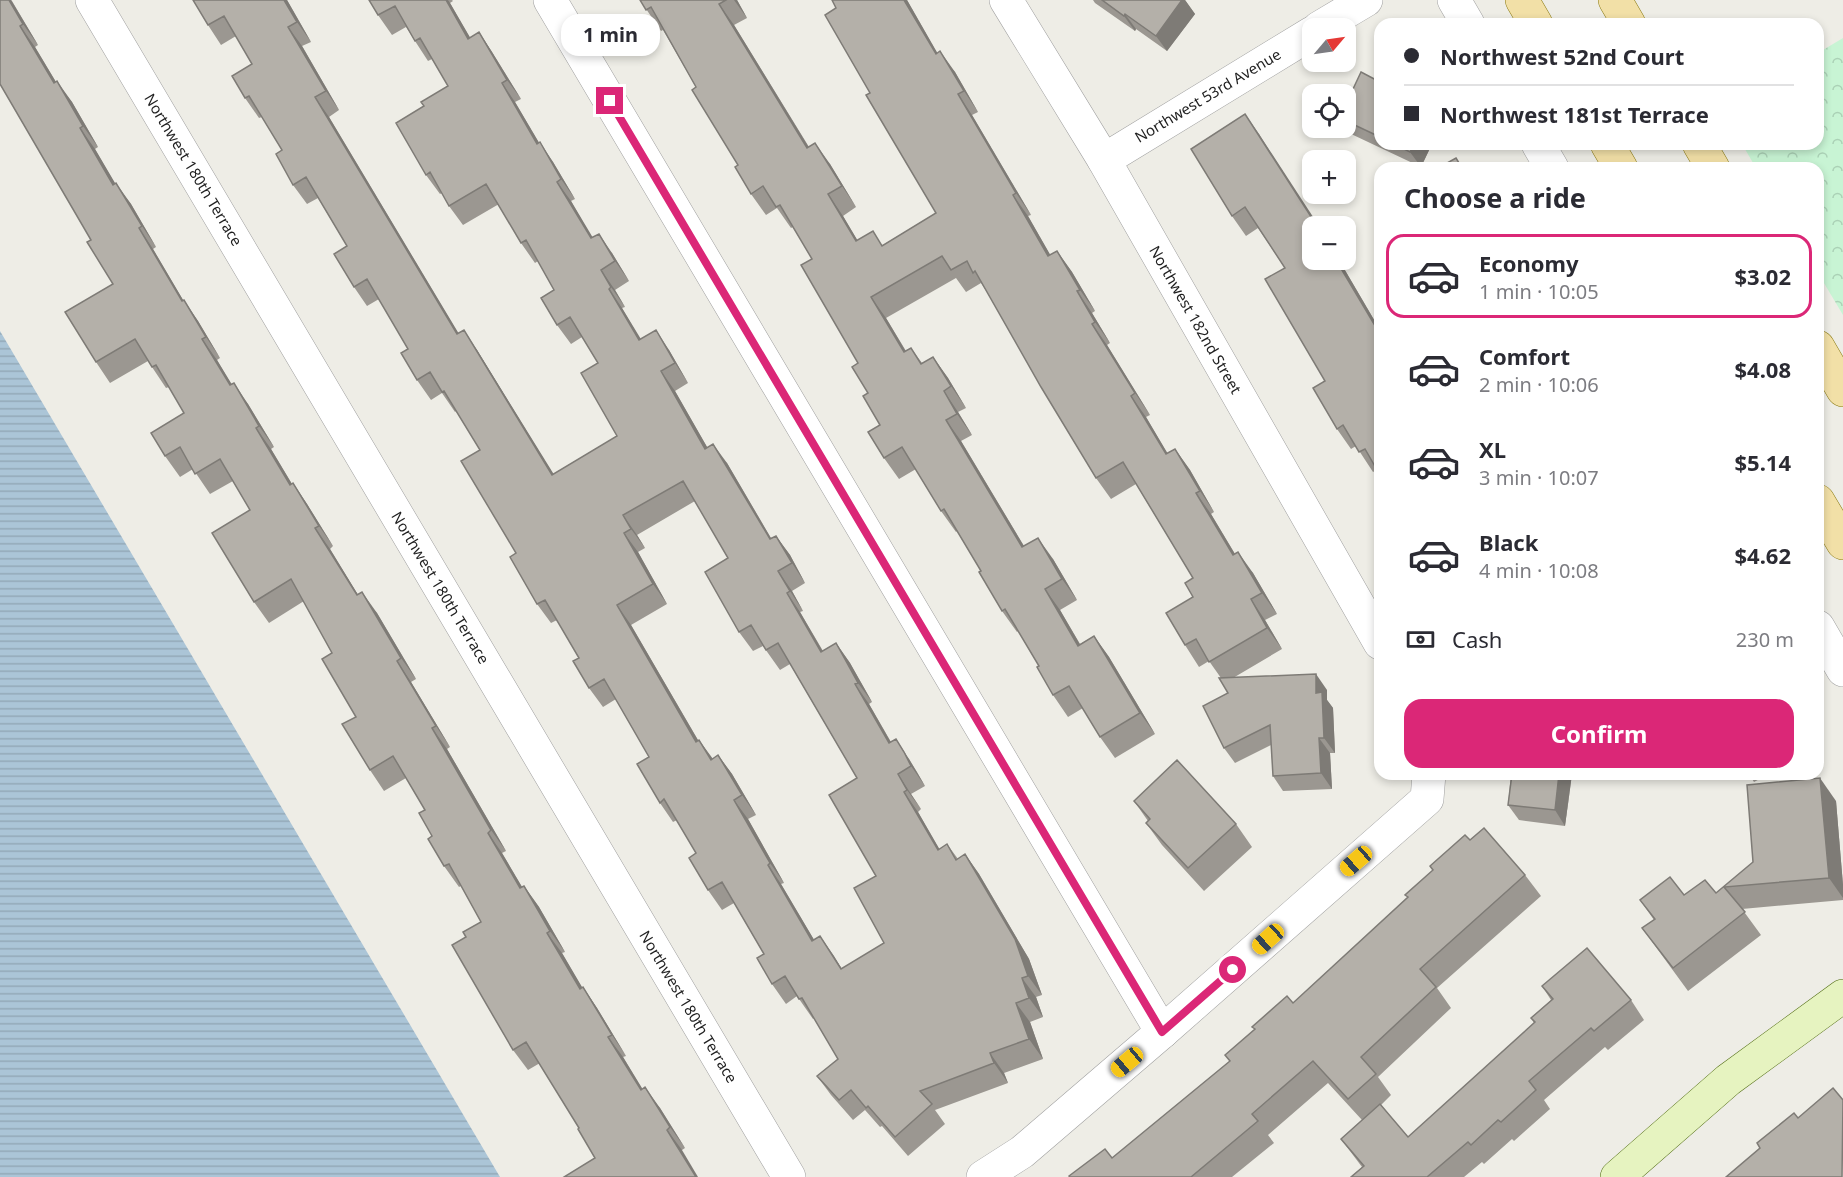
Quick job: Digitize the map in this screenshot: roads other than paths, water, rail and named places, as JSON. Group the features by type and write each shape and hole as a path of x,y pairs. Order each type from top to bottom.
{"main road":[{"path":"1522,0 1532,18"},
{"path":"1615,0 1626,18"},
{"path":"1824,357 1843,390"},
{"path":"1824,511 1843,543"}],"street":[{"name":"Northwest 180th Terrace","path":"92,0 789,1177"},
{"path":"550,0 1162,1032"},
{"name":"Northwest 182nd Street","path":"1006,0 1104,160 1374,632"},
{"path":"1336,18 1366,0"},
{"path":"1454,0 1464,18"},
{"name":"Northwest 53rd Avenue","path":"1104,160 1302,39"},
{"path":"1824,637 1843,670"},
{"path":"983,1177 1022,1152 1162,1032 1428,786"},
{"path":"1617,1177 1728,1080 1843,996"}],"water":[{"path":"0,331 500,1177 0,1177"}]}
